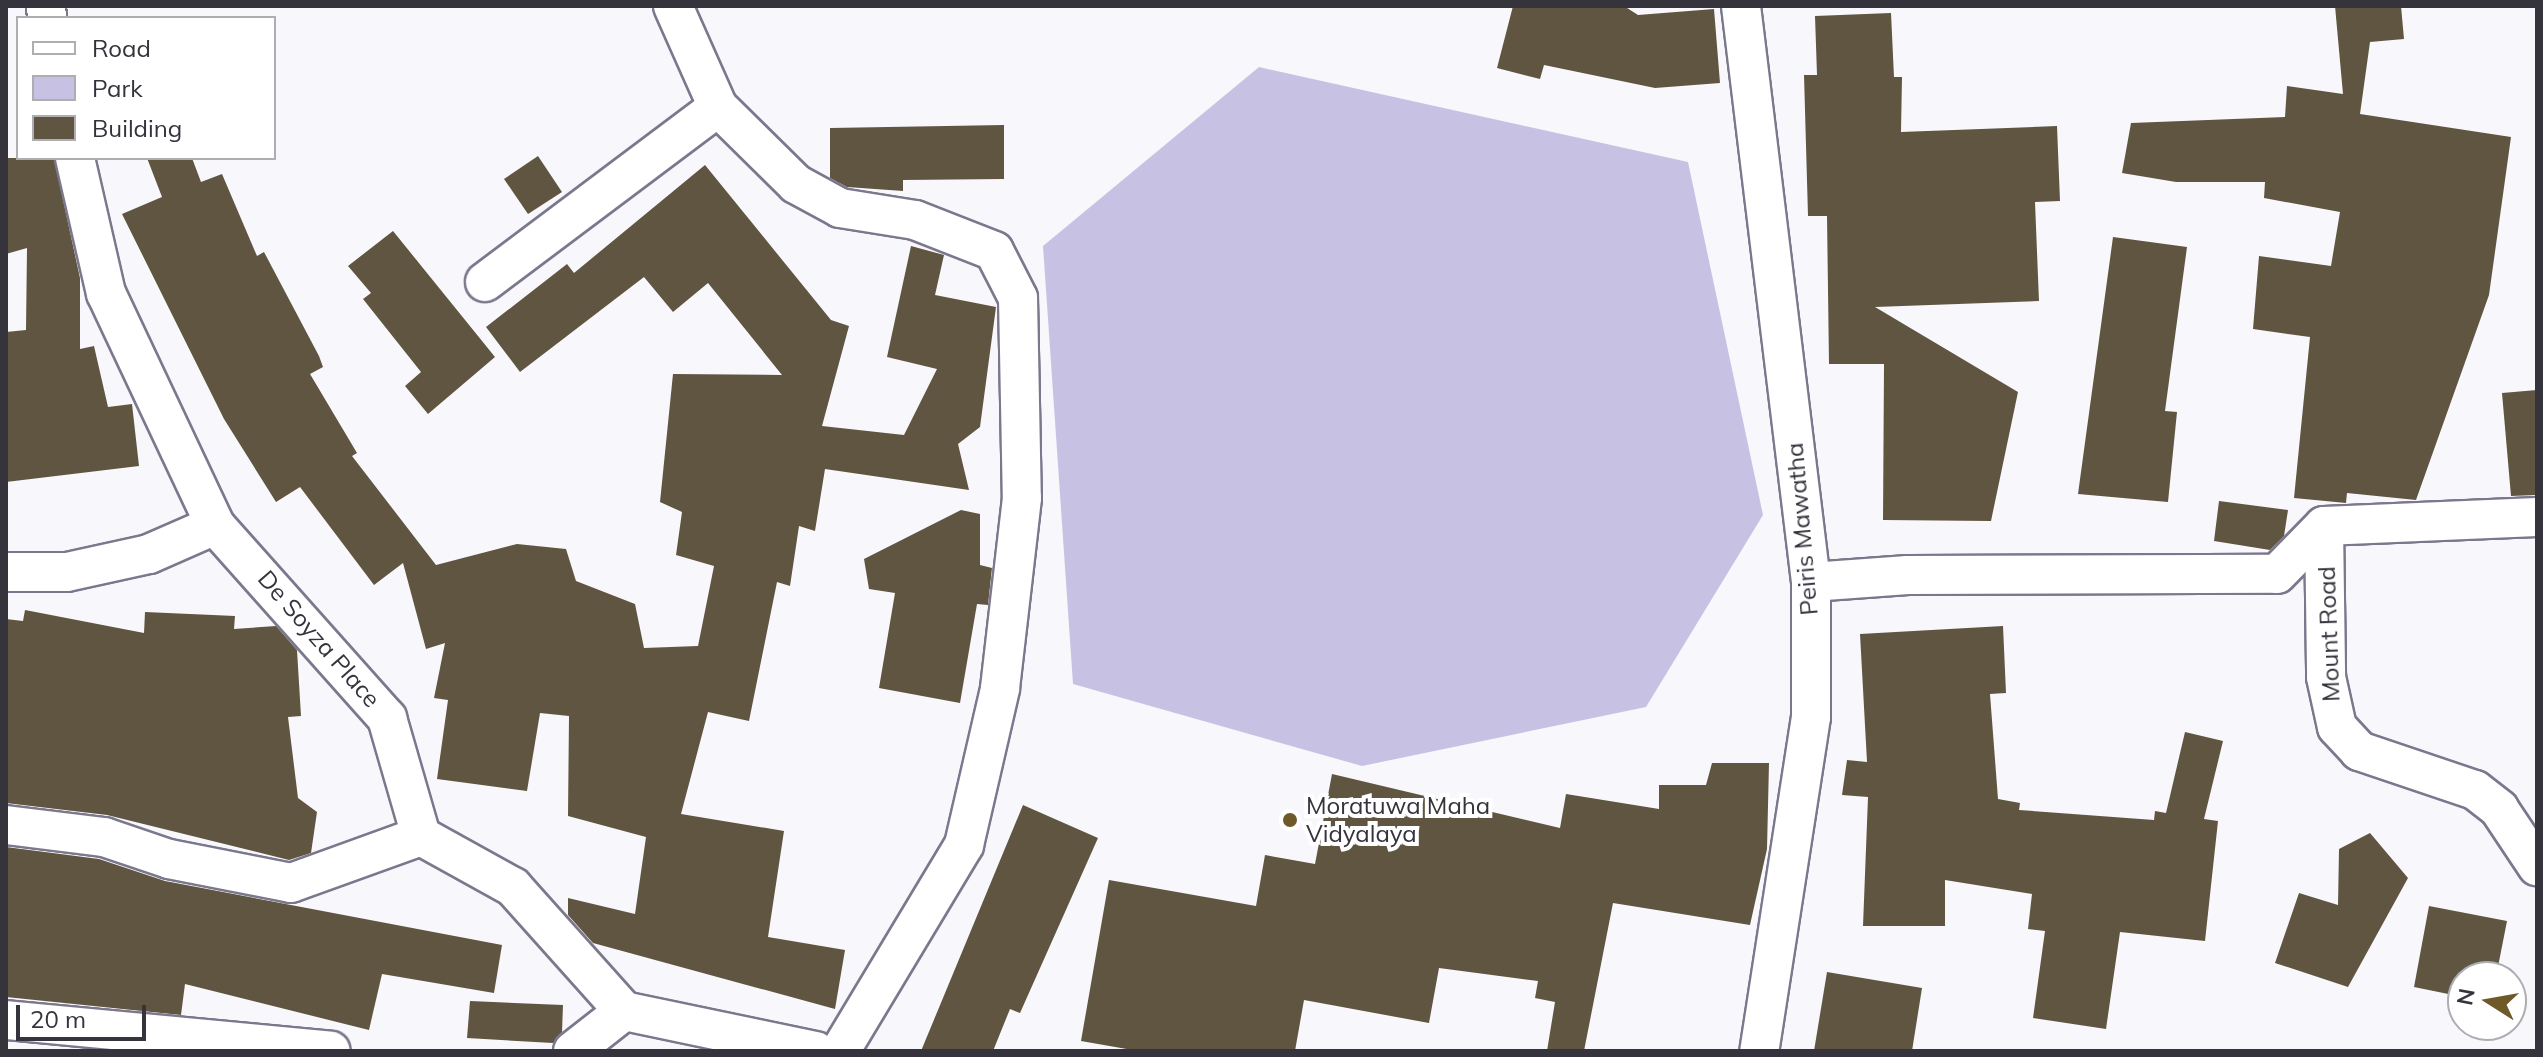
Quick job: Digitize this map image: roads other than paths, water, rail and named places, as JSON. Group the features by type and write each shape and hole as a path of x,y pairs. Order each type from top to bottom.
{"street":[{"path":"673,6 718,107 796,184 840,208 915,220 994,251 1018,298 1022,498 1000,689 964,845 840,1051"},
{"name":"Peiris Mawatha","path":"1741,6 1811,582 1806,760 1759,1051"},
{"path":"485,282 718,107"},
{"name":"De Soyza Place","path":"75,160 106,293 215,525 387,718 421,836"},
{"path":"1811,582 1908,575 2277,574 2324,526 2537,517"},
{"path":"6,572 67,572 136,557 215,525"},
{"name":"Mount Road","path":"2324,526 2326,677 2337,727 2359,751 2475,790 2499,809 2537,866"},
{"path":"6,825 104,837 169,859 291,883 421,836 513,887 624,1011 816,1051"},
{"path":"573,1051 624,1011"},
{"path":"6,1020 331,1051"}],"place":[{"name":"Moratuwa Maha Vidyalaya","path":"1290,820"}]}
